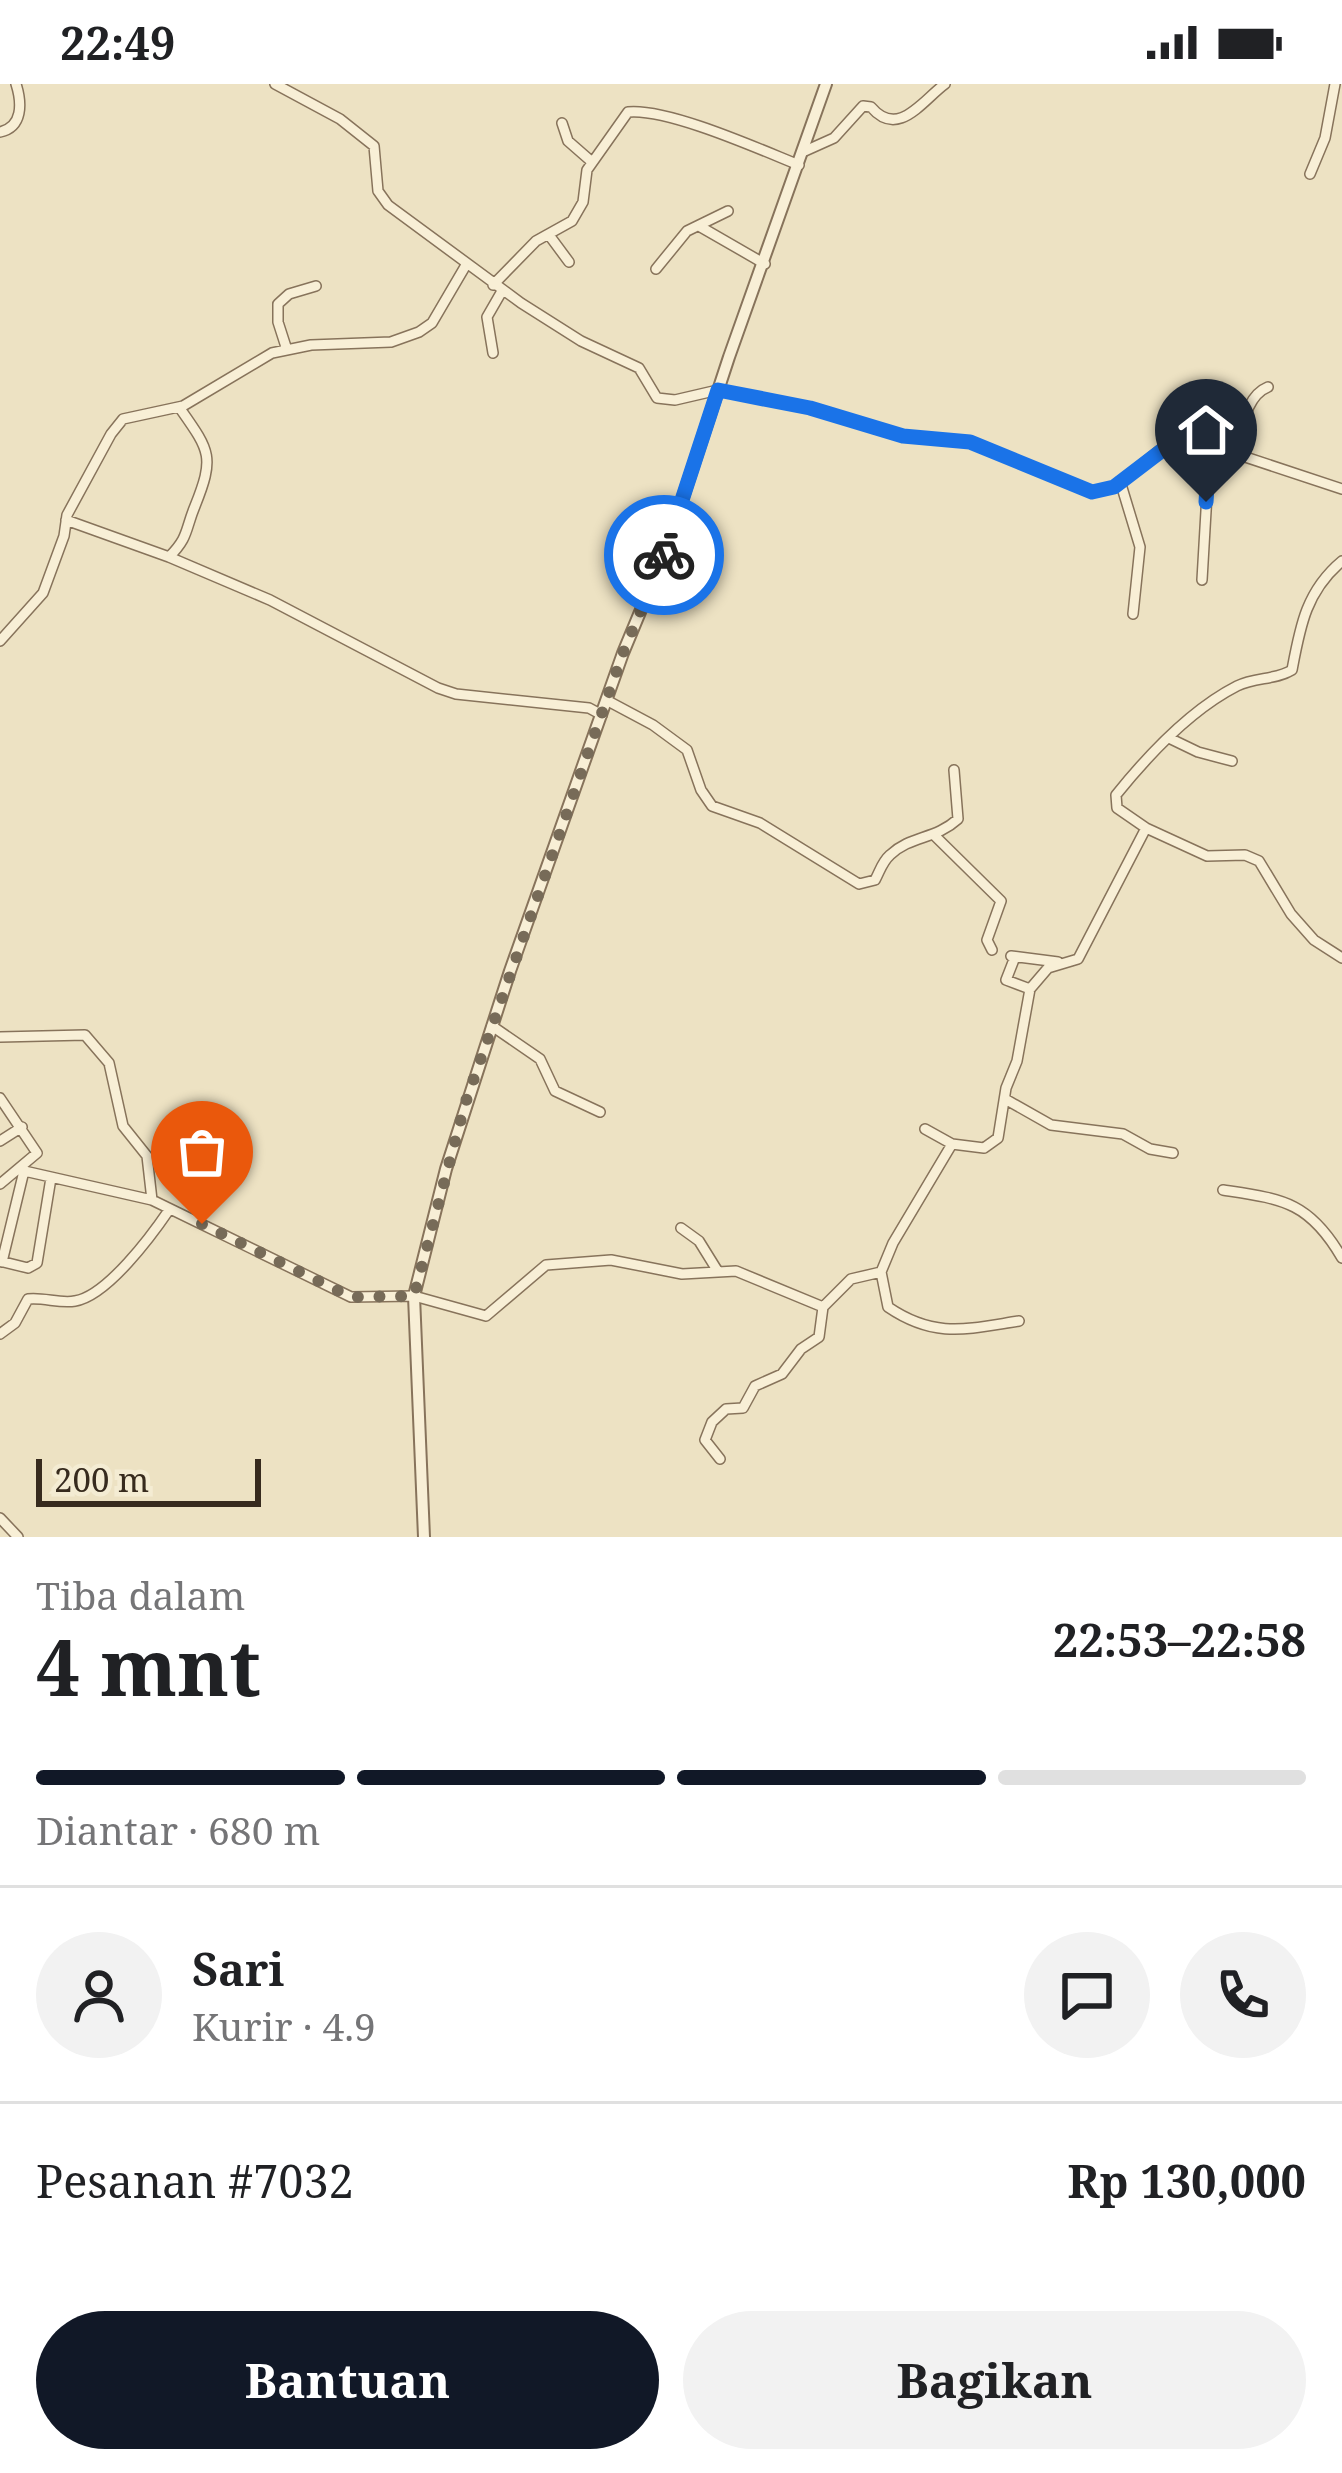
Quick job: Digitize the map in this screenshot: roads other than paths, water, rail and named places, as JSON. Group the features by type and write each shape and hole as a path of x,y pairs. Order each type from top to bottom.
{"street":[{"path":"0,132 12,127 20,113 16,84"},
{"path":"274,84 362,135 377,156 381,198 498,288 581,341 639,368 657,398 675,400 718,390 810,408 903,436 970,442 1092,492 1120,481 1173,442 1210,442 1342,489"},
{"path":"424,1537 414,1296 458,1126 623,653 665,552 826,84"},
{"path":"805,151 830,141 863,106 888,120 905,118 945,84"},
{"path":"1310,174 1325,138 1335,84"},
{"path":"493,352 488,316 498,288 536,241 579,212 592,163 616,126 634,111 735,140 799,165"},
{"path":"562,123 568,141 592,163"},
{"path":"656,269 688,232 728,211"},
{"path":"699,226 765,264"},
{"path":"549,235 569,262"},
{"path":"0,641 43,593 67,520 117,424 135,414 178,407 261,357 287,350 391,342 419,332 432,323 466,266"},
{"path":"287,350 278,304 289,294 316,286"},
{"path":"1235,452 1252,399 1268,388"},
{"path":"169,557 186,540 205,487 209,459 178,407"},
{"path":"1202,580 1210,442"},
{"path":"1120,481 1139,547 1133,614"},
{"path":"67,520 270,600 438,688 589,708 602,715"},
{"path":"1342,562 1325,575 1309,603 1298,630 1292,670 1238,686 1214,699 1136,770 1114,800 1117,808 1146,828 1207,856 1245,854 1259,861 1291,914 1314,940 1342,958"},
{"path":"608,701 687,750 708,802 760,823 852,882 875,880 892,853 913,840 935,836 958,819 953,770"},
{"path":"1171,739 1232,761"},
{"path":"1030,988 1006,980 1013,956 1070,963 1078,959 1146,828"},
{"path":"935,836 1001,901 987,940 992,950"},
{"path":"925,1129 948,1150 981,1149 994,1143 1001,1129 1006,1088 1018,1060 1030,988 1058,962"},
{"path":"492,1026 544,1064 555,1091 600,1112"},
{"path":"0,1037 75,1033 85,1035 106,1057 123,1126 147,1156 152,1200"},
{"path":"1005,1099 1051,1125 1173,1153"},
{"path":"0,1100 37,1153 22,1171 0,1184"},
{"path":"0,1141 22,1127"},
{"path":"948,1150 881,1272 889,1309 920,1325 952,1332 1019,1321"},
{"path":"22,1171 1,1262 28,1268 37,1263 51,1178"},
{"path":"22,1171 152,1200 351,1297 414,1296 486,1316 541,1268 611,1259 682,1274 736,1271 824,1307"},
{"path":"1223,1190 1283,1199 1316,1224 1342,1258"},
{"path":"0,1202 10,1216"},
{"path":"0,1334 15,1323 28,1298 69,1302 88,1296 144,1246 169,1210"},
{"path":"0,1224 10,1216"},
{"path":"681,1228 700,1241 717,1270"},
{"path":"720,1459 705,1440 712,1422 723,1410 742,1408 755,1386 782,1374 801,1349 819,1336 824,1307 851,1279 881,1272"},
{"path":"0,1518 18,1537"}]}
